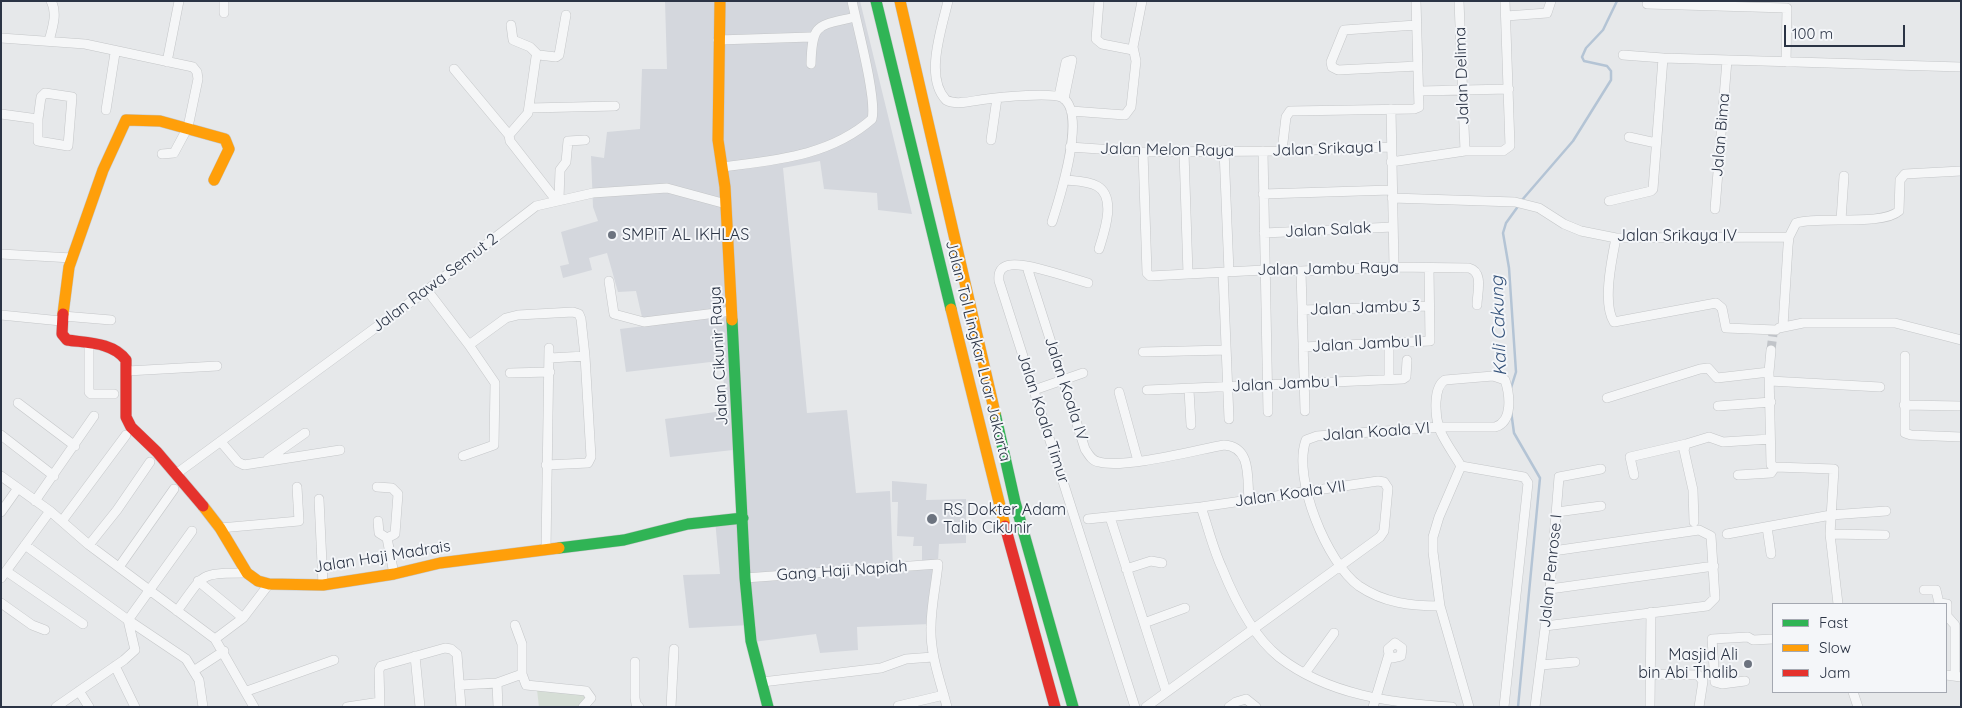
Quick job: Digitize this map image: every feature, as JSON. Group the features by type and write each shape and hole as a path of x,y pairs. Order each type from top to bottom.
{"main road":[{"name":"Jalan Cikunir Raya","path":"720,1 718,140 723,167 726,204 749,629 768,707"},
{"name":"Jalan Tol Lingkar Luar Jakarta","path":"876,1 985,451 1055,707"},
{"name":"Jalan Tol Lingkar Luar Jakarta","path":"900,1 1015,502 1073,707"},
{"path":"214,180 229,145 220,137 188,127 134,118 126,120 103,170 72,258 62,319 62,334 64,339 115,349 126,360 127,420 131,427 176,474 220,528 247,573"},
{"name":"Jalan Haji Madrais","path":"247,573 258,581 269,584 323,584 394,574 440,563 624,540 688,524 743,518"}],"street":[{"path":"49,41 54,20 52,1"},
{"path":"166,62 179,1"},
{"path":"224,1 224,13"},
{"path":"723,167 807,154 824,149 847,137 872,119 869,86 852,1"},
{"path":"948,1 934,60 941,94 950,102 997,98 1061,98 1071,111 1070,147 1066,180 1052,222"},
{"path":"1099,1 1096,39 1102,44 1133,50"},
{"path":"1071,111 1125,115 1131,108 1136,61 1133,50 1142,1"},
{"path":"1282,151 1286,117 1290,111 1414,109 1419,107 1416,1"},
{"name":"Jalan Delima","path":"1459,1 1465,151"},
{"path":"1391,162 1465,151 1503,151 1510,146 1505,1"},
{"path":"1506,16 1547,13 1551,1"},
{"path":"1647,4 1788,5 1786,62"},
{"path":"511,24 513,40 530,47 538,55 556,57 559,55 566,15"},
{"path":"811,64 811,37 822,25 855,17"},
{"path":"1416,25 1344,30 1331,62 1332,67 1338,70 1418,66"},
{"path":"718,40 811,37"},
{"path":"1,38 85,44 115,53 192,67 198,75 188,127 174,153 162,154"},
{"path":"106,110 115,53"},
{"path":"509,135 524,120 530,108 538,55"},
{"path":"1623,55 1663,58 1961,67"},
{"path":"1609,201 1651,192 1654,185 1663,58"},
{"name":"Jalan Bima","path":"1715,209 1727,60"},
{"path":"454,68 509,135 510,140 557,200"},
{"path":"1420,91 1508,89"},
{"path":"43,94 71,96 68,146 39,142 38,119 43,94"},
{"path":"991,140 997,98"},
{"path":"530,108 615,106"},
{"path":"1391,109 1390,147 1394,266"},
{"path":"1,114 38,119"},
{"path":"1629,137 1656,143"},
{"path":"557,200 560,170 566,162 568,141 585,140"},
{"name":"Jalan Melon Raya","path":"1070,147 1143,152 1263,151"},
{"name":"Jalan Srikaya I","path":"1263,151 1390,147"},
{"path":"1224,150 1228,419"},
{"path":"1263,151 1268,412"},
{"name":"Jalan Jambu Raya","path":"1143,152 1147,273 1150,276 1394,266 1474,270 1478,280 1476,304"},
{"path":"1184,152 1188,274"},
{"path":"1777,330 1789,237 1796,223 1896,214 1901,203 1900,180 1905,174 1961,171"},
{"path":"1841,220 1844,176"},
{"path":"1066,180 1097,186 1104,193 1107,203 1106,222 1099,249"},
{"name":"Jalan Rawa Semut 2","path":"176,474 427,290 536,206 593,193 668,188 726,204"},
{"name":"Jalan Srikaya IV","path":"1263,194 1392,194 1515,202 1530,205 1564,224 1616,238 1789,237"},
{"name":"Jalan Salak","path":"1264,233 1393,227"},
{"path":"1616,238 1609,289 1610,311 1614,322 1716,303 1721,305 1726,328 1777,330 1803,323 1895,323 1961,340"},
{"path":"1,254 72,258"},
{"name":"Jalan Koala Timur","path":"1027,266 1011,265 1002,268 998,274 1135,707"},
{"path":"1027,266 1088,283"},
{"name":"Jalan Koala IV","path":"1027,266 1085,450 1091,459 1099,463 1138,461 1224,445 1234,446 1242,451 1245,460 1249,500"},
{"path":"1428,268 1429,306"},
{"path":"1300,271 1305,411"},
{"path":"609,281 614,314 633,321 644,322 732,311"},
{"path":"427,290 495,383 495,442 493,447 462,456"},
{"name":"Jalan Jambu 3","path":"1302,310 1429,306"},
{"name":"Jalan Jambu II","path":"1303,348 1430,341 1429,306"},
{"path":"469,345 506,318 518,315 574,312 579,314 585,356 590,461 582,464 546,465"},
{"path":"1,315 112,320"},
{"path":"90,344 89,392 91,394 114,394"},
{"path":"1389,344 1389,379"},
{"path":"546,550 546,465 550,348"},
{"path":"1143,352 1226,350"},
{"path":"1771,350 1769,377 1771,465 1775,467 1833,467 1830,534 1838,603"},
{"path":"550,358 585,356"},
{"path":"1905,356 1905,433 1911,435 1961,437"},
{"name":"Jalan Jambu I","path":"1147,390 1189,390 1389,379 1406,377 1407,360"},
{"path":"127,371 217,366"},
{"path":"1607,398 1700,368 1708,368 1717,378 1769,377 1880,387"},
{"path":"510,372 550,372"},
{"path":"1034,390 1083,372"},
{"path":"1439,427 1495,427 1502,425 1507,419 1508,388 1505,380 1493,376 1445,380 1439,384 1436,391 1439,427 1461,466"},
{"path":"1189,390 1191,425"},
{"path":"1119,392 1138,461"},
{"path":"1718,406 1771,402"},
{"path":"18,403 75,446"},
{"path":"1904,405 1961,406"},
{"path":"35,501 94,416"},
{"name":"Jalan Koala VI","path":"1307,492 1303,458 1306,440 1316,436 1439,427"},
{"path":"266,460 305,433"},
{"path":"1,435 54,476"},
{"path":"62,521 126,435"},
{"path":"1634,475 1630,457 1709,437 1723,442 1770,439"},
{"path":"221,442 241,464 340,450"},
{"path":"1686,444 1684,450 1694,507 1694,522"},
{"path":"89,545 117,510 150,462"},
{"path":"1461,466 1439,517 1433,537 1433,552 1440,606 1470,707"},
{"path":"1461,466 1524,477 1528,483 1504,707"},
{"path":"1738,475 1771,473 1775,467"},
{"name":"Jalan Penrose I","path":"1535,707 1550,589 1559,477 1601,469"},
{"path":"1,476 50,511 89,545 215,639 224,651 254,707"},
{"name":"Jalan Koala VII","path":"1088,519 1201,507 1378,481 1384,482 1388,488 1383,534 1339,566"},
{"path":"220,528 298,521 297,487"},
{"path":"1,512 18,488"},
{"path":"377,488 392,488 397,492 396,534 387,538"},
{"path":"118,567 174,489"},
{"path":"1307,492 1318,526 1339,566 1358,585 1396,603 1416,606 1440,606"},
{"path":"319,499 323,584"},
{"path":"1557,512 1601,506"},
{"path":"1201,507 1222,568 1254,628 1278,656 1304,673 1373,702 1452,707"},
{"path":"50,511 4,574 83,624"},
{"path":"1727,534 1831,515 1886,511"},
{"path":"1110,517 1166,691"},
{"path":"378,521 379,532 387,538 394,574"},
{"path":"1767,527 1771,554"},
{"path":"1545,626 1707,606 1715,598 1711,536 1699,530 1553,551"},
{"path":"56,707 115,666 135,649 128,620 192,531"},
{"path":"1830,534 1885,535"},
{"path":"25,545 128,620 173,649 195,670 202,692 203,707"},
{"path":"1126,569 1151,561 1162,564"},
{"name":"Gang Haji Napiah","path":"746,578 829,570 938,564 931,625 933,657"},
{"path":"1146,707 1339,566"},
{"path":"1550,589 1714,566"},
{"path":"177,610 198,581 205,576 215,573 247,573"},
{"path":"198,581 243,618"},
{"path":"215,639 243,618 269,584"},
{"path":"1924,590 1936,590 1939,603"},
{"path":"1,603 32,625 46,630"},
{"path":"1144,623 1185,608"},
{"path":"1649,707 1651,612"},
{"path":"1947,616 1958,623 1954,676"},
{"path":"515,626 522,644 522,674 526,685 589,692 591,700 583,707"},
{"path":"1304,673 1334,633"},
{"path":"1745,681 1722,684 1715,682 1712,639 1714,637 1748,637 1753,640 1772,639"},
{"path":"347,707 380,704 379,668 445,648 456,651 459,660 461,707"},
{"path":"671,707 674,650"},
{"path":"195,670 224,651"},
{"path":"1373,702 1389,654"},
{"path":"415,656 420,707"},
{"path":"762,682 881,668 906,660 933,657 947,707"},
{"path":"246,691 334,660"},
{"path":"635,662 635,698 636,704 640,707"},
{"path":"1541,665 1575,662"},
{"path":"115,666 135,707"},
{"path":"460,686 498,683 522,674"},
{"path":"1650,674 1698,674 1703,681 1699,707"},
{"path":"498,683 498,707"},
{"path":"79,691 89,707"},
{"path":"1853,693 1858,707"},
{"path":"898,706 944,695"},
{"path":"1229,707 1236,702 1246,699 1256,707"}],"shaded area":[{"path":"665,1 860,1 912,214 878,210 877,193 824,189 820,161 783,168 807,413 847,410 856,493 890,491 893,569 937,567 930,624 857,627 858,650 820,653 816,634 753,642 751,625 689,628 683,575 720,574 715,520 737,518 733,450 670,457 665,419 730,410 719,361 626,372 620,329 644,326 636,291 618,292 607,253 589,258 592,270 563,278 560,266 569,264 561,232 598,221 593,207 591,156 604,158 607,132 640,129 642,69 667,69"},
{"name":"RS Dokter Adam Talib Cikunir","path":"892,481 927,484 926,500 966,499 966,543 939,544 938,561 922,562 922,546 913,546 914,537 897,536 898,502 892,502"},
{"path":"537,690 587,694 588,700 581,707 539,707"}],"waterway":[{"name":"Kali Cakung","path":"1522,200 1573,141 1611,80 1611,71 1607,66 1584,61 1582,57 1586,48 1603,30 1617,1"},
{"name":"Kali Cakung","path":"1511,388 1516,372 1509,268 1503,233 1506,223 1519,205"},
{"name":"Kali Cakung","path":"1511,411 1514,433 1540,478 1518,707"}],"tunnel":[{"path":"1771,350 1773,334"}],"traffic: fast":[{"path":"876,1 951,309"},
{"path":"732,320 745,578 751,641 768,707"},
{"path":"995,413 1015,502 1073,707"},
{"path":"559,548 624,540 688,524 743,518"}],"traffic: slow":[{"path":"720,1 718,140 725,187 732,320"},
{"path":"900,1 995,413"},
{"path":"63,314 69,267 103,170 126,120 160,121 225,139 229,149 214,180"},
{"path":"951,309 1005,526"},
{"path":"203,506 220,528 247,573 258,581 269,584 323,585 394,574 440,563 559,548"}],"traffic: jam":[{"path":"63,314 62,334 67,340 99,344 121,354 126,360 126,417 131,427 157,452 203,506"},
{"path":"1005,526 1055,707"}],"place":[{"name":"SMPIT AL IKHLAS","path":"612,235"},
{"name":"RS Dokter Adam Talib Cikunir","path":"932,519"},
{"name":"Masjid Ali bin Abi Thalib","path":"1748,664"}]}
